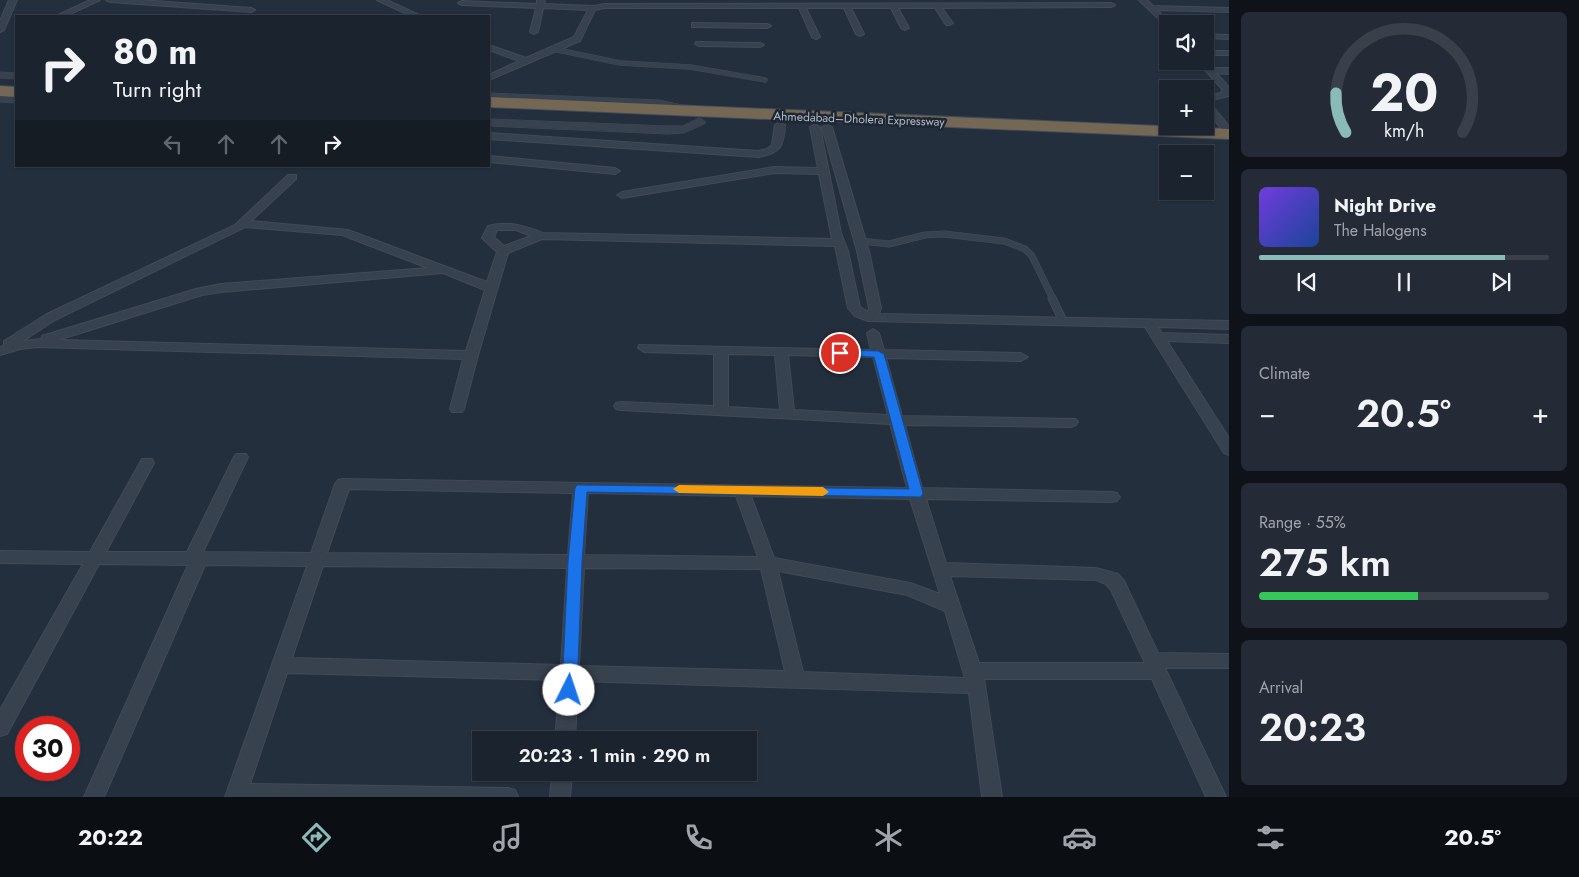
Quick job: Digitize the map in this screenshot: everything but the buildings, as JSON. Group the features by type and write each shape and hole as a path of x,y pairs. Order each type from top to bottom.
{"highway":[{"path":"0,81 15,82"},
{"path":"0,91 15,92"},
{"name":"Ahmedabad–Dholera Expressway","path":"490,102 780,125 1229,144"},
{"name":"Ahmedabad–Dholera Expressway","path":"490,113 1006,124 1229,133"}],"street":[{"path":"0,30 2,18 13,0"},
{"path":"62,15 96,0"},
{"path":"110,0 151,1 251,10"},
{"path":"381,0 415,15"},
{"path":"1143,0 1159,17"},
{"path":"462,3 583,4 594,8 604,6 731,12 801,5 872,3 893,5 989,5 1034,2 1053,5 1111,5"},
{"path":"534,32 540,3"},
{"path":"801,5 816,37"},
{"path":"846,5 860,34"},
{"path":"893,5 904,28"},
{"path":"937,5 949,23"},
{"path":"1053,5 1063,15"},
{"path":"1095,5 1108,16"},
{"path":"490,78 576,39 594,8"},
{"path":"1150,8 1229,10"},
{"path":"731,12 738,45"},
{"path":"695,25 731,12 767,26"},
{"path":"2,18 15,18"},
{"path":"1214,36 1229,37"},
{"path":"700,44 760,45"},
{"path":"490,47 526,61"},
{"path":"1214,52 1229,53"},
{"path":"1209,70 1229,71"},
{"path":"1209,70 1228,89 1225,95 1214,97"},
{"path":"0,75 15,76"},
{"path":"490,96 659,103 682,107 701,118 684,129 667,130 490,123"},
{"path":"0,99 15,100"},
{"path":"1214,114 1229,133"},
{"path":"490,136 758,154 768,153 776,148 779,142 780,125"},
{"path":"821,127 824,171 854,308 872,326 1063,321 1229,324"},
{"path":"821,127 860,242 875,304 872,326 878,354 916,493 974,679 992,797"},
{"path":"490,159 615,171"},
{"path":"622,195 774,170 824,171"},
{"path":"0,351 51,317 243,224 292,177"},
{"path":"243,224 344,232 492,288"},
{"path":"503,251 488,238 492,228 506,225 522,228 540,236 860,242"},
{"path":"503,251 540,236"},
{"path":"839,242 860,242"},
{"path":"457,409 471,355 503,251"},
{"path":"37,343 200,292 222,288 443,270"},
{"path":"1149,323 1229,450"},
{"path":"1158,337 1229,339"},
{"path":"0,351 18,345 37,343 471,355"},
{"path":"644,348 1021,357"},
{"path":"721,350 721,411"},
{"path":"781,351 787,414"},
{"path":"621,406 896,420 1071,422"},
{"path":"94,797 195,559 241,457"},
{"path":"0,728 147,463"},
{"path":"508,797 235,795 278,665 342,484 1112,497"},
{"path":"566,731 571,673 575,562 581,488"},
{"path":"740,490 768,563 796,679"},
{"path":"0,557 768,563 910,589 952,607"},
{"path":"940,569 1105,576 1112,579 1118,586 1216,797"},
{"path":"278,665 796,679 974,679 1155,665 1229,662"},
{"path":"560,797 561,781"}],"lane":[{"path":"552,49 620,62 690,67 765,80"},
{"path":"860,242 889,244 933,233 1016,244 1032,256 1063,321"}],"slow traffic":[{"path":"679,489 823,492"}],"route":[{"path":"569,690 575,562 581,488 916,493 878,354 840,353"}]}
